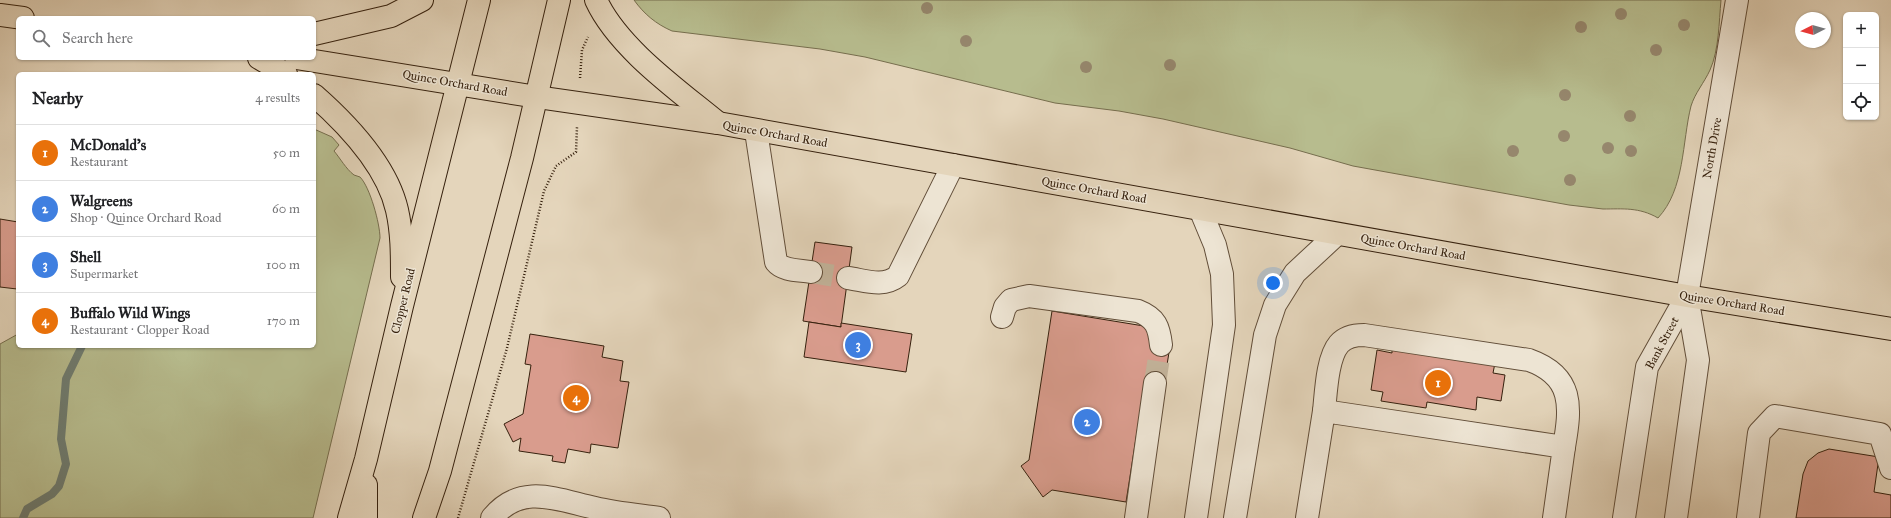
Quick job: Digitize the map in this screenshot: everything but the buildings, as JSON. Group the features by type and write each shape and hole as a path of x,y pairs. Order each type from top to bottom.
{"main road":[{"path":"316,34 391,16 422,0"},
{"name":"Clopper Road","path":"349,518 366,459 402,306 479,0"},
{"path":"424,518 442,463 537,97 559,0"},
{"path":"596,0 608,20 632,48 658,74 718,123"},
{"path":"0,15 16,17"},
{"path":"262,60 283,72"},
{"name":"Quince Orchard Road","path":"309,60 537,97 718,123 1687,296 1891,329"},
{"path":"316,97 355,135 378,168 389,188 397,209 401,240 402,306"},
{"path":"366,459 366,518"}],"street":[{"name":"North Drive","path":"1687,296 1738,0"},
{"path":"756,131 776,262 785,268 811,272"},
{"path":"848,278 881,283 890,281 898,276 953,165"},
{"path":"1196,518 1224,324 1222,274 1215,245 1200,209"},
{"path":"1236,518 1265,335 1275,305 1295,273 1337,234"},
{"path":"1002,317 1005,308 1011,300 1029,296 1138,311 1150,316 1155,323 1160,333 1161,345"},
{"name":"Bank Street","path":"1624,518 1647,368 1687,296"},
{"name":"Bank Street","path":"1676,518 1698,360 1687,296"},
{"path":"1307,518 1330,368 1338,345 1350,337 1364,334 1528,360 1545,367 1560,380 1566,392 1569,413 1554,518"},
{"path":"1136,518 1155,383"},
{"path":"1324,411 1564,447"},
{"path":"1748,518 1760,432 1775,416 1880,434 1891,468"},
{"path":"492,518 498,510 518,499 537,496 552,497 595,508 659,518"},
{"path":"512,518 528,511 544,508 595,508"}],"path":[{"path":"458,518 507,348 544,191 556,166 576,152"}],"green space":[{"path":"634,0 1721,0 1718,36 1713,62 1708,75 1691,106 1678,179 1667,206 1658,218 1638,210 1603,209 1569,205 1353,166 1290,148 1163,119 1119,111 1055,103 865,57 820,49 672,31 651,18"},
{"path":"316,130 332,137 339,145 334,151 348,170 354,175 360,177 364,182 374,206 380,238 313,518 0,518 0,344 16,335 16,348 316,348"}],"waterway":[{"path":"23,518 27,509 52,494 59,486 66,464 61,439 66,379 81,348"}],"tunnel":[{"path":"811,272 848,278"},
{"path":"1155,383 1161,345"}],"place":[{"name":"Shell","path":"858,345"},
{"name":"McDonald's","path":"1438,383"},
{"name":"Buffalo Wild Wings","path":"576,398"},
{"name":"Walgreens","path":"1087,422"}]}
